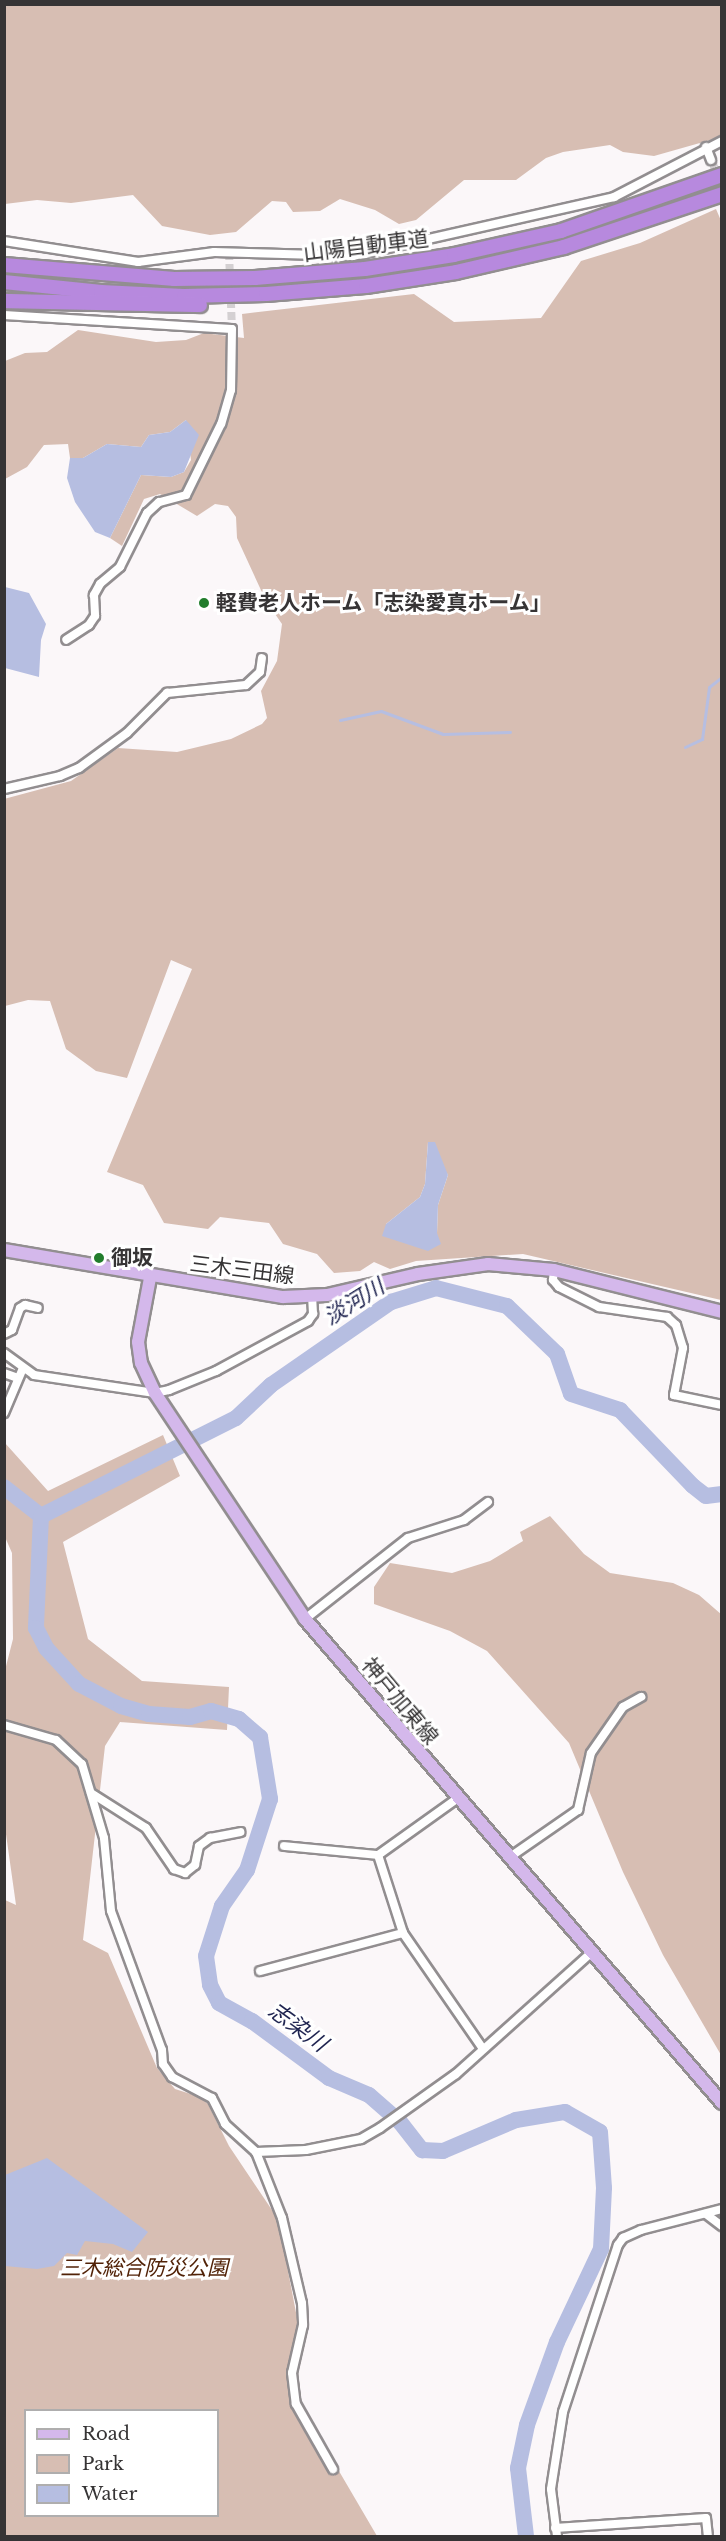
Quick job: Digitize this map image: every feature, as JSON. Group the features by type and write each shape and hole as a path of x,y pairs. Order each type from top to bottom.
{"highway":[{"name":"山陽自動車道","path":"4,265 108,276 255,278 417,262 561,231 722,176"},
{"name":"山陽自動車道","path":"4,282 101,292 184,296 276,294 366,286 456,272 564,247 722,194"},
{"path":"4,257 108,276"},
{"path":"4,302 121,306 217,304 282,299 366,286"}],"main road":[{"name":"三木三田線","path":"4,1250 150,1278 283,1297 312,1297 418,1274 488,1264 554,1270 722,1312"},
{"name":"神戸加東線","path":"150,1278 138,1342 141,1363 155,1393 305,1619 722,2103"}],"street":[{"path":"4,241 138,262 214,252 353,256 614,197 706,147 722,141"},
{"path":"706,147 711,160"},
{"path":"4,315 232,330 231,390 221,424 186,495 159,502 147,513 120,567 100,584 94,595 95,616 88,625 66,640"},
{"path":"4,789 79,768 127,733 167,693 246,685 260,672 262,658"},
{"path":"554,1270 553,1280 559,1287 599,1307 667,1317 676,1325 683,1348 674,1395 722,1405"},
{"path":"4,1353 34,1375 155,1393 216,1371 308,1321 313,1314 312,1297"},
{"path":"4,1334 12,1330 20,1308 38,1308"},
{"path":"4,1413 23,1368"},
{"path":"4,1373 18,1378"},
{"path":"305,1619 408,1538 465,1520 488,1503"},
{"path":"510,1857 578,1810 591,1753 622,1707 641,1697"},
{"path":"4,1725 56,1740 69,1749 82,1764 104,1838 111,1911 162,2050 163,2064 172,2077 212,2098 225,2124 256,2152 282,2218 302,2303 303,2325 292,2373 296,2404 333,2469"},
{"path":"91,1793 146,1828 174,1869 185,1873 195,1865 199,1846 210,1838 240,1832"},
{"path":"284,1846 378,1855 458,1798"},
{"path":"378,1855 403,1934 483,2049"},
{"path":"260,1971 403,1934"},
{"path":"256,2152 306,2150 361,2139 380,2128 483,2049 592,1952"},
{"path":"708,2536 706,2518 556,2532 551,2489 563,2412 618,2245 623,2238 641,2230 722,2210"},
{"path":"706,2214 722,2226"}],"green space":[{"path":"5,4 721,5 721,137 654,156 623,152 610,145 563,152 546,158 516,180 464,180 416,220 399,224 375,210 340,199 320,211 293,212 286,202 272,201 236,232 210,235 162,226 133,195 71,203 37,200 5,204"},
{"path":"716,209 722,223 721,1300 523,1254 416,1261 390,1269 374,1262 360,1271 334,1273 317,1254 283,1244 269,1223 220,1217 208,1229 164,1223 143,1185 107,1172 192,969 171,960 127,1078 96,1071 66,1049 50,1001 28,1000 5,1006 4,799 71,781 118,748 177,752 231,739 262,724 267,718 261,691 277,661 282,624 266,601 237,538 236,517 228,506 215,504 197,516 160,494 144,499 122,546 110,538 141,475 171,477 184,472 191,460 186,420 170,432 149,435 141,447 107,444 83,458 70,458 68,444 44,445 27,467 5,479 5,361 25,353 47,352 78,330 156,342 186,340 204,333 244,338 242,314 414,294 454,322 541,318 581,261 640,243","holes":["428,1142 448,1175 438,1205 437,1233 386,1224 420,1197 425,1184"]},
{"name":"三木総合防災公園","path":"163,1435 180,1476 63,1542 88,1639 142,1681 229,1687 227,1730 120,1722 105,1746 83,1940 108,1953 157,2068 175,2089 200,2097 208,2104 229,2146 278,2219 298,2323 288,2384 377,2536 5,2536 5,1900 16,1905 4,1820 4,1674 13,1639 12,1553 5,1537 5,1443 48,1491"},
{"path":"550,1516 584,1554 610,1573 673,1583 699,1595 722,1615 721,2055 663,1955 623,1872 569,1743 487,1651 450,1631 374,1604 374,1587 390,1563 452,1573 490,1561 523,1541 520,1532"}],"water":[{"path":"186,420 199,435 184,472 171,477 141,475 110,538 95,532 75,502 67,478 70,458 83,458 107,444 141,447 149,435 170,432"},
{"path":"5,587 29,593 46,624 41,640 39,677 5,668"},
{"path":"428,1142 435,1142 448,1175 438,1205 437,1233 441,1244 428,1251 382,1236 386,1224 420,1197 425,1184"},
{"path":"47,2158 148,2232 132,2252 113,2244 85,2241 77,2255 67,2253 54,2266 37,2269 5,2266 5,2175"}],"waterway":[{"path":"685,747 702,739 709,687 722,677"},
{"path":"340,720 381,711 443,734 510,732"},
{"name":"淡河川","path":"41,1516 236,1418 271,1385 391,1302 436,1288 507,1306 557,1354 571,1394 620,1410 693,1486 706,1496 722,1494"},
{"name":"志染川","path":"4,1487 41,1516"},
{"name":"志染川","path":"41,1516 36,1628 46,1648 79,1684 121,1706 149,1714 190,1717 211,1711 239,1719 260,1737 270,1799 247,1870 222,1906 206,1956 210,1985 219,2003 252,2021 329,2078 369,2095 400,2122 422,2150 443,2151 516,2120 565,2112 600,2132 604,2188 601,2249 557,2342 527,2425 518,2468 526,2536"}],"tunnel":[{"path":"711,160 722,185"},
{"path":"229,252 232,329"}],"place":[{"name":"軽費老人ホーム「志染愛真ホーム」","path":"204,603"},
{"name":"御坂","path":"99,1258"}]}
